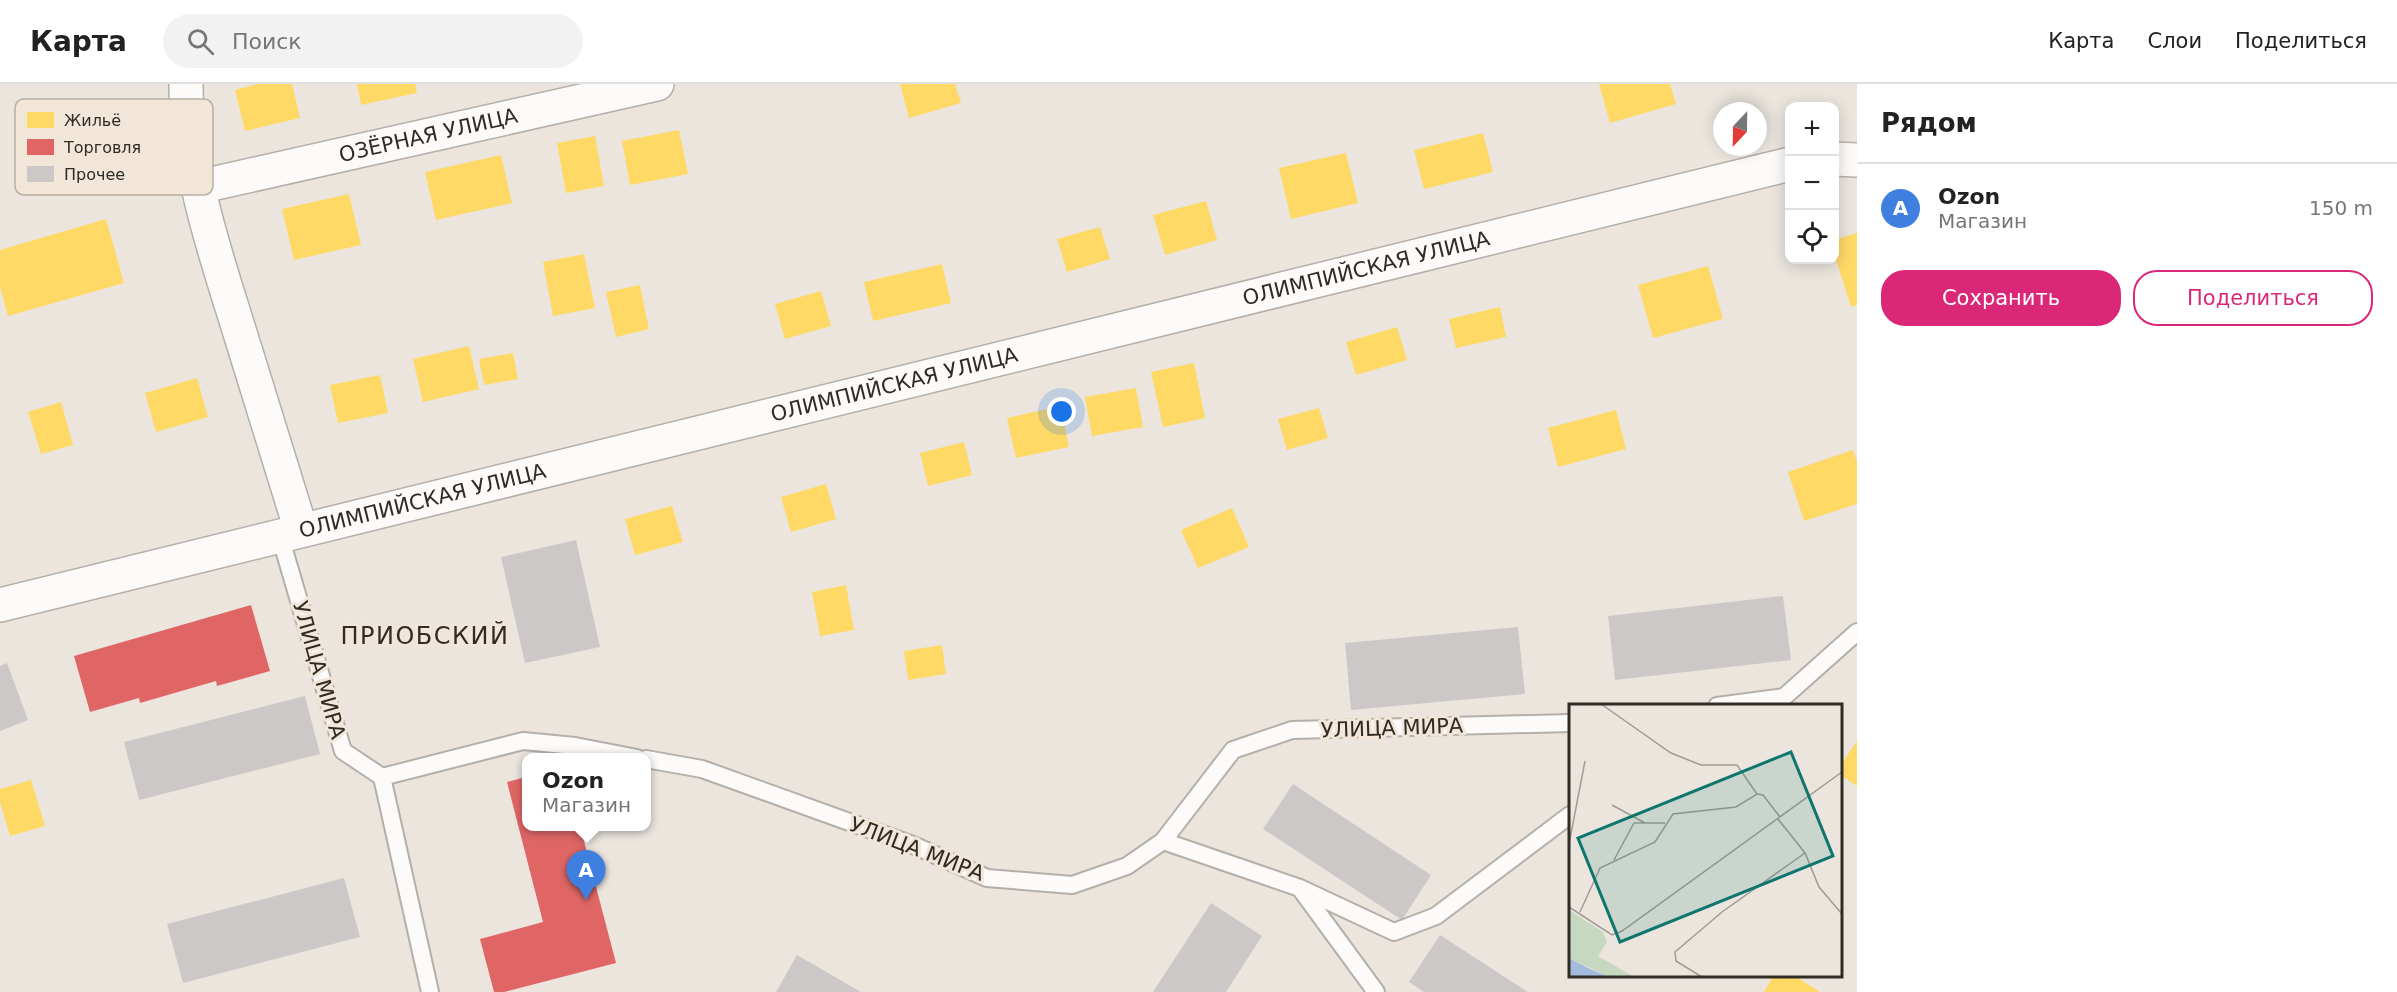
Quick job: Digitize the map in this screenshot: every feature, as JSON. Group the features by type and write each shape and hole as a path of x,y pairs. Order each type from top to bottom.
{"street":[{"name":"ОЗЁРНАЯ УЛИЦА","path":"213,184 657,84"},
{"path":"1839,159 1857,160"},
{"name":"ОЛИМПИЙСКАЯ УЛИЦА","path":"0,605 1785,165"},
{"path":"200,195 291,533"}],"lane":[{"name":"УЛИЦА МИРА","path":"291,533 343,751 382,777"},
{"path":"1727,704 1784,698 1857,632"},
{"name":"УЛИЦА МИРА","path":"651,760 702,769 913,845 987,878 1072,885 1127,866 1163,841 1233,750 1292,730 1569,723"},
{"path":"430,992 382,777 523,741 575,746 611,753"},
{"path":"1163,841 1300,888 1394,932 1436,916 1569,816"},
{"path":"1300,888 1376,992"}],"building: Жильё":[{"path":"258,84 292,84 300,118 245,131 235,90"},
{"path":"357,84 415,84 417,93 361,105"},
{"path":"900,84 955,84 961,103 909,118"},
{"path":"1599,84 1670,84 1676,104 1610,123"},
{"path":"679,130 688,174 630,185 622,141"},
{"path":"1483,133 1493,172 1424,189 1414,150"},
{"path":"595,136 604,186 566,193 557,143"},
{"path":"1346,153 1358,203 1291,219 1279,168"},
{"path":"501,155 512,203 436,220 425,172"},
{"path":"349,194 361,245 294,260 282,209"},
{"path":"1206,201 1217,240 1165,255 1153,215"},
{"path":"106,219 124,283 8,316 0,287 0,250"},
{"path":"1100,227 1110,259 1067,272 1057,239"},
{"path":"1857,233 1857,305 1851,307 1837,264 1839,238"},
{"path":"584,254 595,308 553,316 543,262"},
{"path":"942,264 951,303 873,321 864,282"},
{"path":"1708,266 1723,319 1653,338 1638,285"},
{"path":"640,285 649,329 616,337 606,292"},
{"path":"821,291 831,326 785,339 775,304"},
{"path":"1500,307 1506,337 1456,348 1449,319"},
{"path":"1397,327 1407,360 1356,375 1346,342"},
{"path":"469,346 479,389 423,402 413,359"},
{"path":"513,353 518,379 484,385 479,359"},
{"path":"1194,363 1205,418 1163,427 1151,372"},
{"path":"380,375 388,413 338,423 330,385"},
{"path":"197,378 208,417 156,432 145,393"},
{"path":"1136,388 1143,427 1092,436 1085,397"},
{"path":"61,402 73,445 41,454 28,412"},
{"path":"1061,406 1069,447 1016,458 1007,418"},
{"path":"1319,408 1328,438 1287,450 1278,419"},
{"path":"1616,410 1626,449 1558,467 1548,428"},
{"path":"964,442 972,475 928,486 920,453"},
{"path":"1853,450 1857,462 1857,504 1804,521 1788,472"},
{"path":"826,484 836,519 791,532 781,497"},
{"path":"672,506 683,542 635,555 625,519"},
{"path":"1232,508 1249,547 1198,568 1181,530"},
{"path":"846,585 854,630 820,636 812,592"},
{"path":"942,645 946,674 908,680 904,651"},
{"path":"1857,741 1857,786 1842,776 1842,763"},
{"path":"31,780 45,826 10,836 0,802 0,789"},
{"path":"1772,977 1797,977 1820,992 1764,992"}],"building: Торговля":[{"path":"251,605 270,671 217,686 216,681 140,703 139,698 90,712 74,656"},
{"path":"522,778 522,831 581,831 616,963 504,992 494,992 480,939 543,922 507,782"}],"building: Прочее":[{"path":"576,540 600,647 525,663 501,557"},
{"path":"1783,596 1791,660 1615,680 1608,616"},
{"path":"1518,627 1525,694 1351,710 1345,643"},
{"path":"7,663 28,720 0,731 0,666"},
{"path":"305,696 320,754 139,800 124,742"},
{"path":"1293,784 1431,875 1402,920 1263,829"},
{"path":"344,878 360,937 183,983 167,924"},
{"path":"1211,903 1262,936 1226,992 1153,992"},
{"path":"1440,935 1528,992 1424,992 1409,982"},
{"path":"797,955 861,992 776,992"}],"place":[{"name":"Ozon","path":"586,900"}],"district":[{"name":"ПРИОБСКИЙ","path":"425,636"}]}
